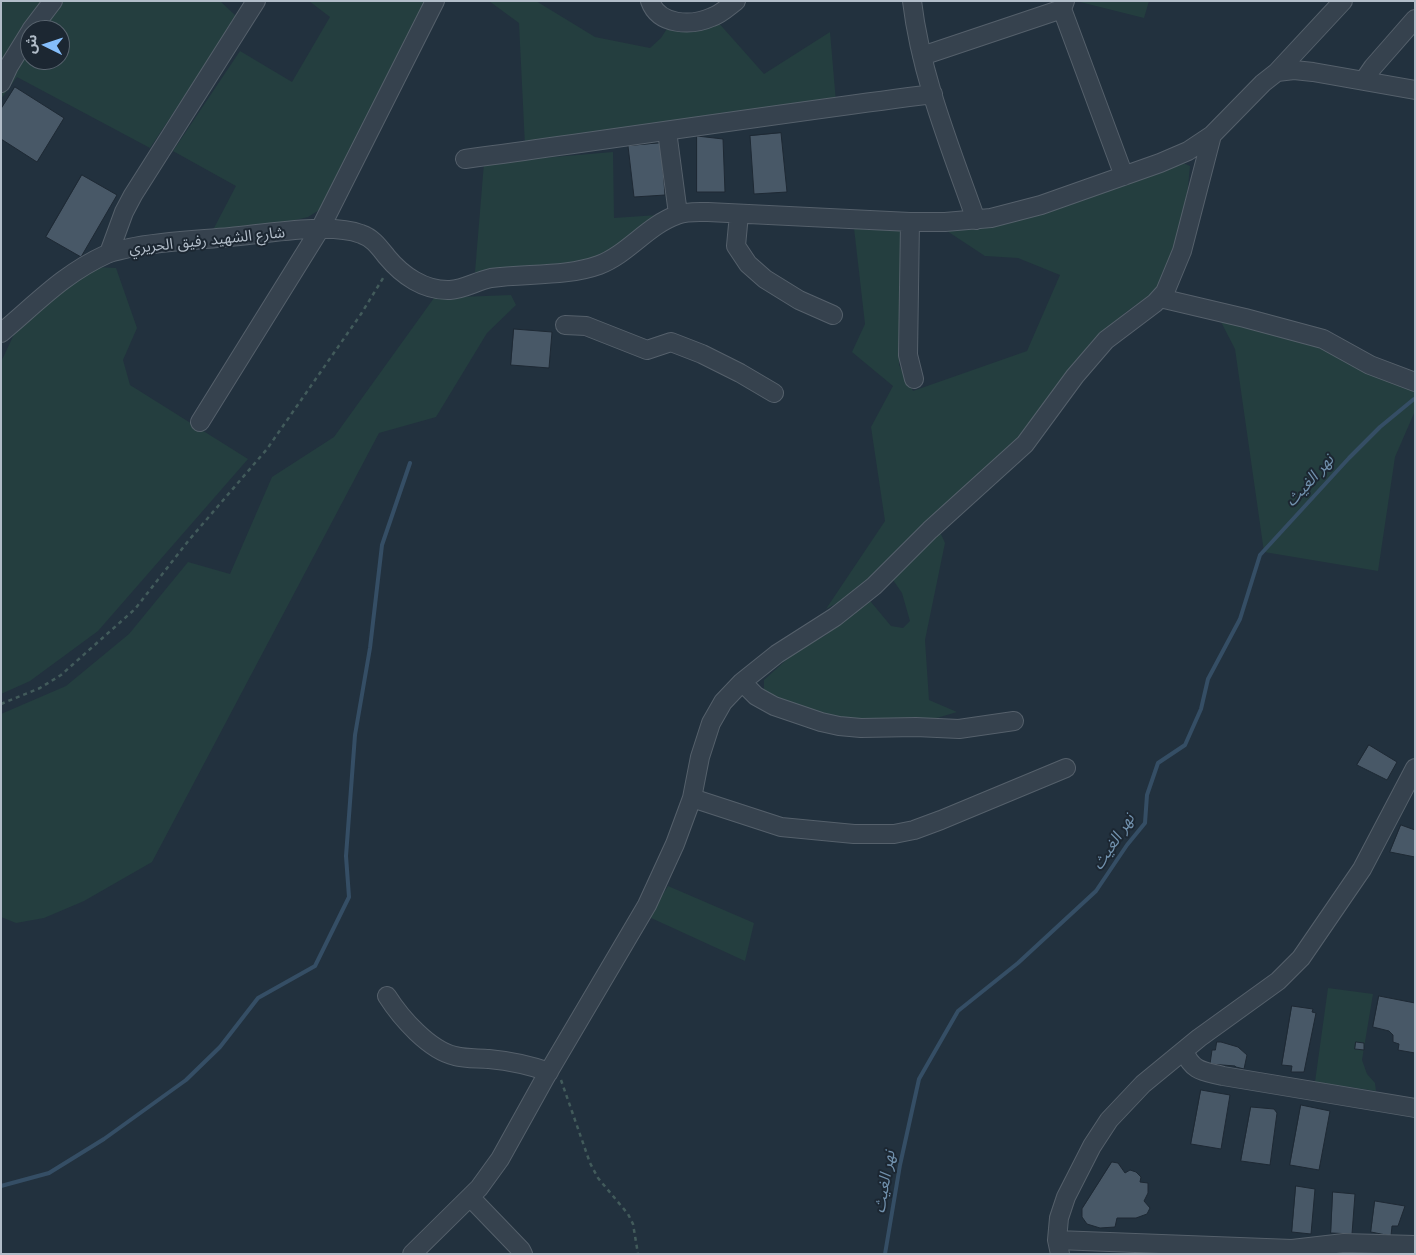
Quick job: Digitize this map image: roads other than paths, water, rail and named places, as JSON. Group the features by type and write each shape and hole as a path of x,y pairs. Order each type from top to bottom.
{"street":[{"path":"39,20 53,1"},
{"path":"109,253 133,195 256,1"},
{"path":"200,422 320,229 435,1"},
{"path":"650,1 656,13 663,18 689,23 715,16 736,1"},
{"path":"912,1 922,56 933,94 976,220"},
{"path":"667,131 678,214 708,212 910,222 976,220 1041,205 1160,163 1188,151 1212,135 1263,83 1277,72 1343,1"},
{"path":"922,56 1064,5 1124,176"},
{"path":"1364,80 1372,67 1415,19"},
{"path":"1,83 20,48"},
{"path":"1277,72 1294,70 1314,72 1415,90"},
{"path":"465,159 933,94"},
{"path":"412,1254 479,1188 500,1159 647,905 675,844 692,798 700,757 711,723 723,702 742,682 777,654 835,617 874,586 930,530 1025,444 1075,376 1106,340 1160,298 1182,251 1212,135"},
{"name":"شارع الشهيد رفيق الحريري","path":"1,333 61,280 79,268 109,253 145,245 320,229 353,231 364,234 377,244 392,263 410,278 423,285 438,289 462,288 490,278 542,276 598,265 614,257 664,221 678,214"},
{"path":"739,214 736,246 748,264 765,279 799,300 833,315"},
{"path":"910,222 908,354 914,379"},
{"path":"1160,298 1316,337 1370,364 1415,382"},
{"path":"565,325 586,326 647,350 671,342 702,354 774,393"},
{"path":"742,682 756,696 774,706 840,726 861,728 916,727 959,730 1014,721"},
{"path":"692,798 781,827 854,834 894,834 914,830 942,820 1066,768"},
{"path":"1415,768 1362,869 1301,958 1278,980 1199,1038 1143,1084 1110,1120 1092,1146 1066,1197 1059,1218 1058,1247 1293,1251 1344,1244 1415,1245"},
{"path":"387,996 394,1007 410,1024 428,1041 446,1053 461,1057 552,1067"},
{"path":"1184,1051 1188,1060 1197,1070 1415,1108"},
{"path":"470,1197 523,1254"}],"waterway":[{"name":"نهر الغيث","path":"885,1254 900,1165 919,1079 958,1011 1018,963 1096,891 1127,845 1145,823 1147,795 1158,763 1185,745 1201,709 1208,679 1240,619 1260,555 1349,458 1380,427 1414,399"},
{"path":"1,1186 49,1173 104,1139 186,1080 220,1047 258,998 315,966 349,897 346,856 355,735 370,648 382,545 410,463"}]}
